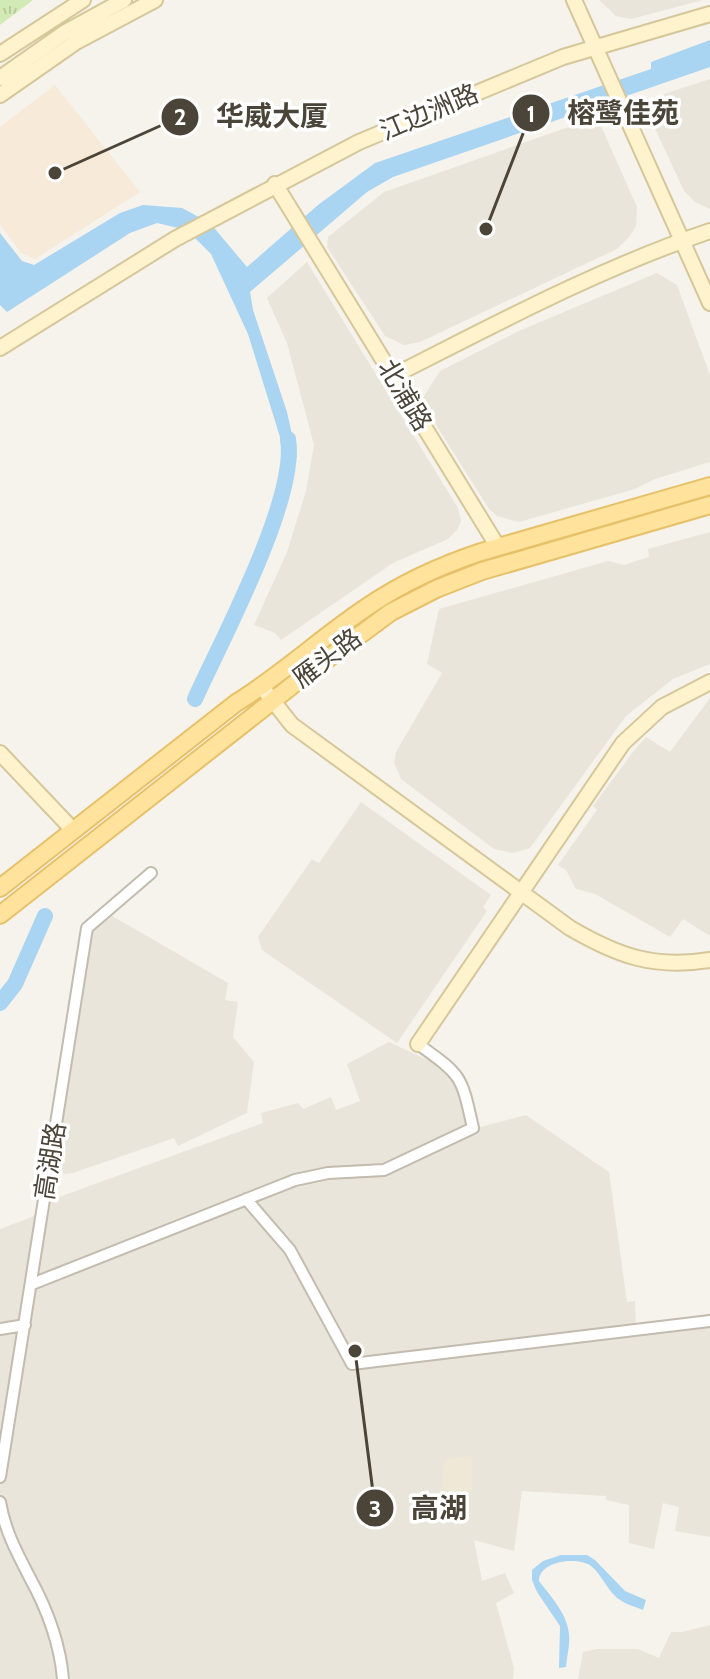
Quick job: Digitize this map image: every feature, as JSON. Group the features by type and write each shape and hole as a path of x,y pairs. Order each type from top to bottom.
{"main road":[{"name":"雁头路","path":"0,915 267,694 347,621 386,595 444,566 498,547 710,486"},
{"name":"雁头路","path":"0,888 236,703 267,694 391,612 436,589 497,566 710,505"}],"street":[{"path":"0,54 83,0"},
{"path":"0,78 51,42 124,0"},
{"path":"0,95 76,42 155,0"},
{"path":"574,0 710,303"},
{"name":"江边洲路","path":"0,348 119,271 275,184 359,142 594,45 710,14"},
{"name":"北浦路","path":"275,184 498,547"},
{"path":"393,376 536,305 710,231"},
{"path":"32,1284 295,1180 318,1174 384,1170 473,1128 458,1075 418,1044 628,737 662,707 710,682"},
{"path":"267,694 292,725 570,928 623,954 661,963 710,960"},
{"path":"0,753 73,830"},
{"name":"高湖路","path":"0,1477 87,928 151,873"},
{"path":"246,1199 290,1250 352,1364 710,1321"},
{"path":"0,1329 25,1325"},
{"path":"0,1502 9,1537 43,1603 63,1679"}],"shaded area":[{"path":"599,0 703,0 631,19 616,16"},
{"path":"710,79 710,209 695,202 684,191 645,107 666,100 664,94"},
{"path":"55,85 140,192 35,259 21,253 0,224 0,127"},
{"path":"597,117 637,207 636,226 629,237 617,249 420,342 404,345 385,336 327,247 328,237 384,192"},
{"path":"307,262 458,508 461,521 448,539 393,563 281,640 275,633 254,625 287,552 306,491 314,445 287,343 267,298"},
{"path":"657,273 677,285 710,375 710,462 655,479 635,489 519,522 497,516 489,509 421,401 440,371 521,330"},
{"path":"710,532 710,664 673,679 626,716 530,848 513,853 494,849 401,779 394,763 396,752 442,673 427,664 439,609 608,561 624,565 649,557 648,549"},
{"path":"710,698 710,936 683,919 670,937 595,894 576,889 566,870 558,865 597,810 593,806 646,737 670,752"},
{"path":"361,802 491,895 483,907 487,911 397,1043 262,950 258,937 312,859 319,863"},
{"path":"109,914 228,983 225,1000 238,1002 233,1037 254,1062 247,1113 178,1146 174,1138 73,1173 53,1175 92,930"},
{"path":"389,1042 434,1063 455,1077 468,1130 526,1115 609,1172 627,1302 635,1301 636,1334 710,1323 710,1537 675,1531 679,1507 663,1503 654,1549 629,1543 629,1505 606,1500 606,1496 522,1491 514,1551 474,1540 482,1581 505,1573 514,1593 496,1603 514,1668 513,1679 0,1679 0,1229 32,1217 48,1201 263,1123 261,1113 298,1103 303,1109 331,1097 336,1110 360,1101 347,1064"},
{"path":"472,1456 472,1491 442,1495 446,1459"},
{"path":"710,1625 710,1679 578,1679 583,1652 638,1649 659,1658 671,1632"}],"green space":[{"path":"0,0 33,0 0,25"}],"water":[{"path":"710,40 710,67 393,177 367,192 250,292 253,310 287,412 297,457 283,459 280,437 248,334 211,254 187,230 157,223 130,233 7,312 0,305 0,233 22,261 34,265 120,213 143,205 182,208 210,223 247,267 318,205 375,163 651,69 651,62"},
{"path":"561,1555 587,1555 625,1591 646,1600 643,1610 621,1601 595,1569 585,1563 560,1562 545,1569 539,1581 562,1612 568,1626 566,1667 559,1668 560,1626 537,1592 532,1570 543,1561"}],"waterway":[{"path":"195,699 270,532 288,465 288,439"},
{"path":"0,1003 15,984 45,916"}],"place":[{"name":"华威大厦","path":"55,173"},
{"name":"榕鹭佳苑","path":"486,229"},
{"name":"高湖","path":"355,1351"}]}
